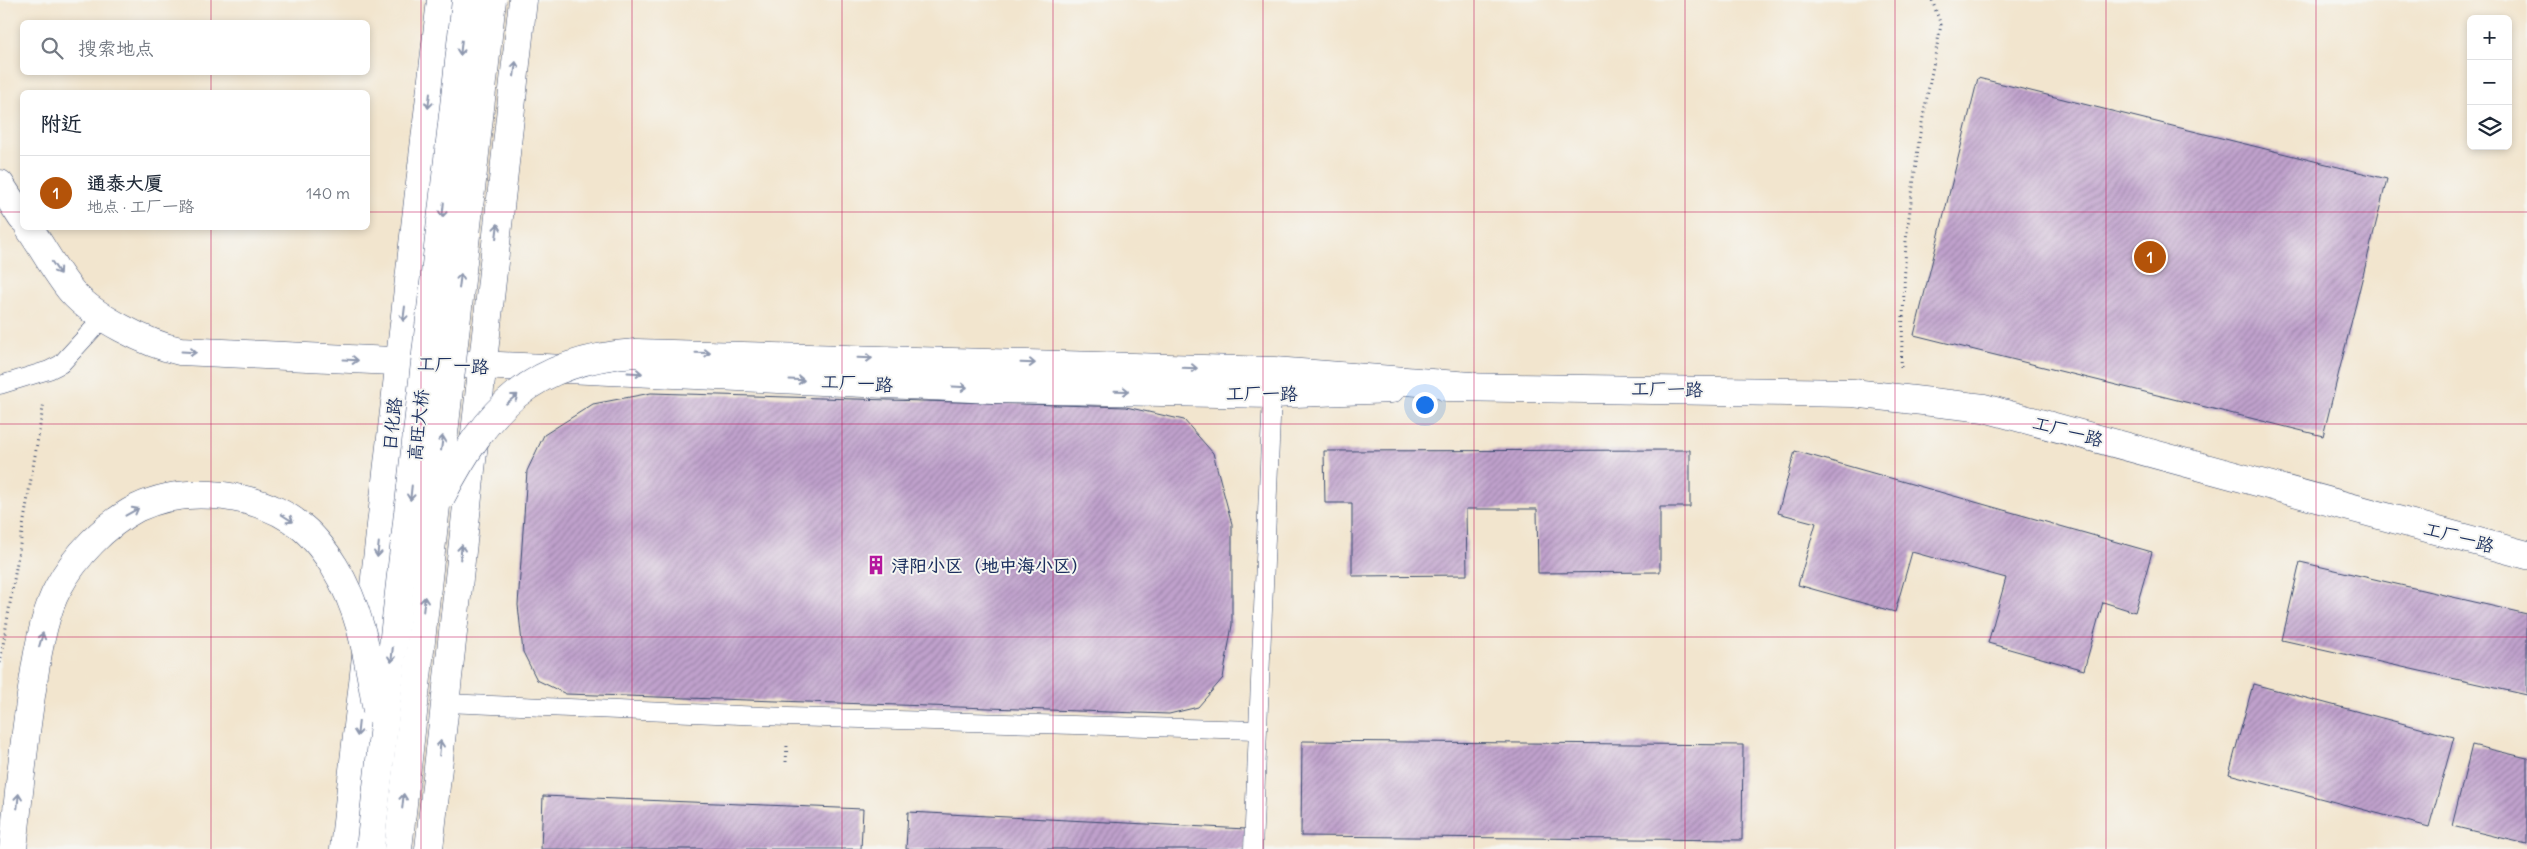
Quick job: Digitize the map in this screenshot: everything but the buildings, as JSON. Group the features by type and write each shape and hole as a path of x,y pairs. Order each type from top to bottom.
{"street":[{"name":"日化路","path":"344,849 441,0"},
{"name":"高旺大桥","path":"370,849 466,0"},
{"name":"高旺大桥","path":"398,849 434,509 492,0"},
{"path":"429,849 523,0"},
{"path":"0,184 20,215"},
{"name":"工厂一路","path":"30,230 73,292 104,316 148,342 180,352 993,389 1272,394 1471,386 1853,393 1984,408 2527,555"},
{"path":"434,509 456,468 478,434 510,399 558,368 610,354 708,353 1264,370 1471,386"},
{"path":"13,849 24,736 39,645 57,589 84,551 120,519 138,508 165,498 204,495 239,499 274,510 304,529 334,565 353,602 365,640 382,741"}],"lane":[{"path":"0,385 49,370 70,356 104,316"},
{"path":"1253,849 1272,394"},
{"path":"445,703 788,717 1257,730"}],"path":[{"path":"1899,398 1906,240 1920,133 1942,25 1932,0"},
{"path":"0,662 49,370"}],"place":[{"name":"通泰大厦","path":"2150,257"},
{"name":"浔阳小区（地中海小区）","path":"876,565"}]}
